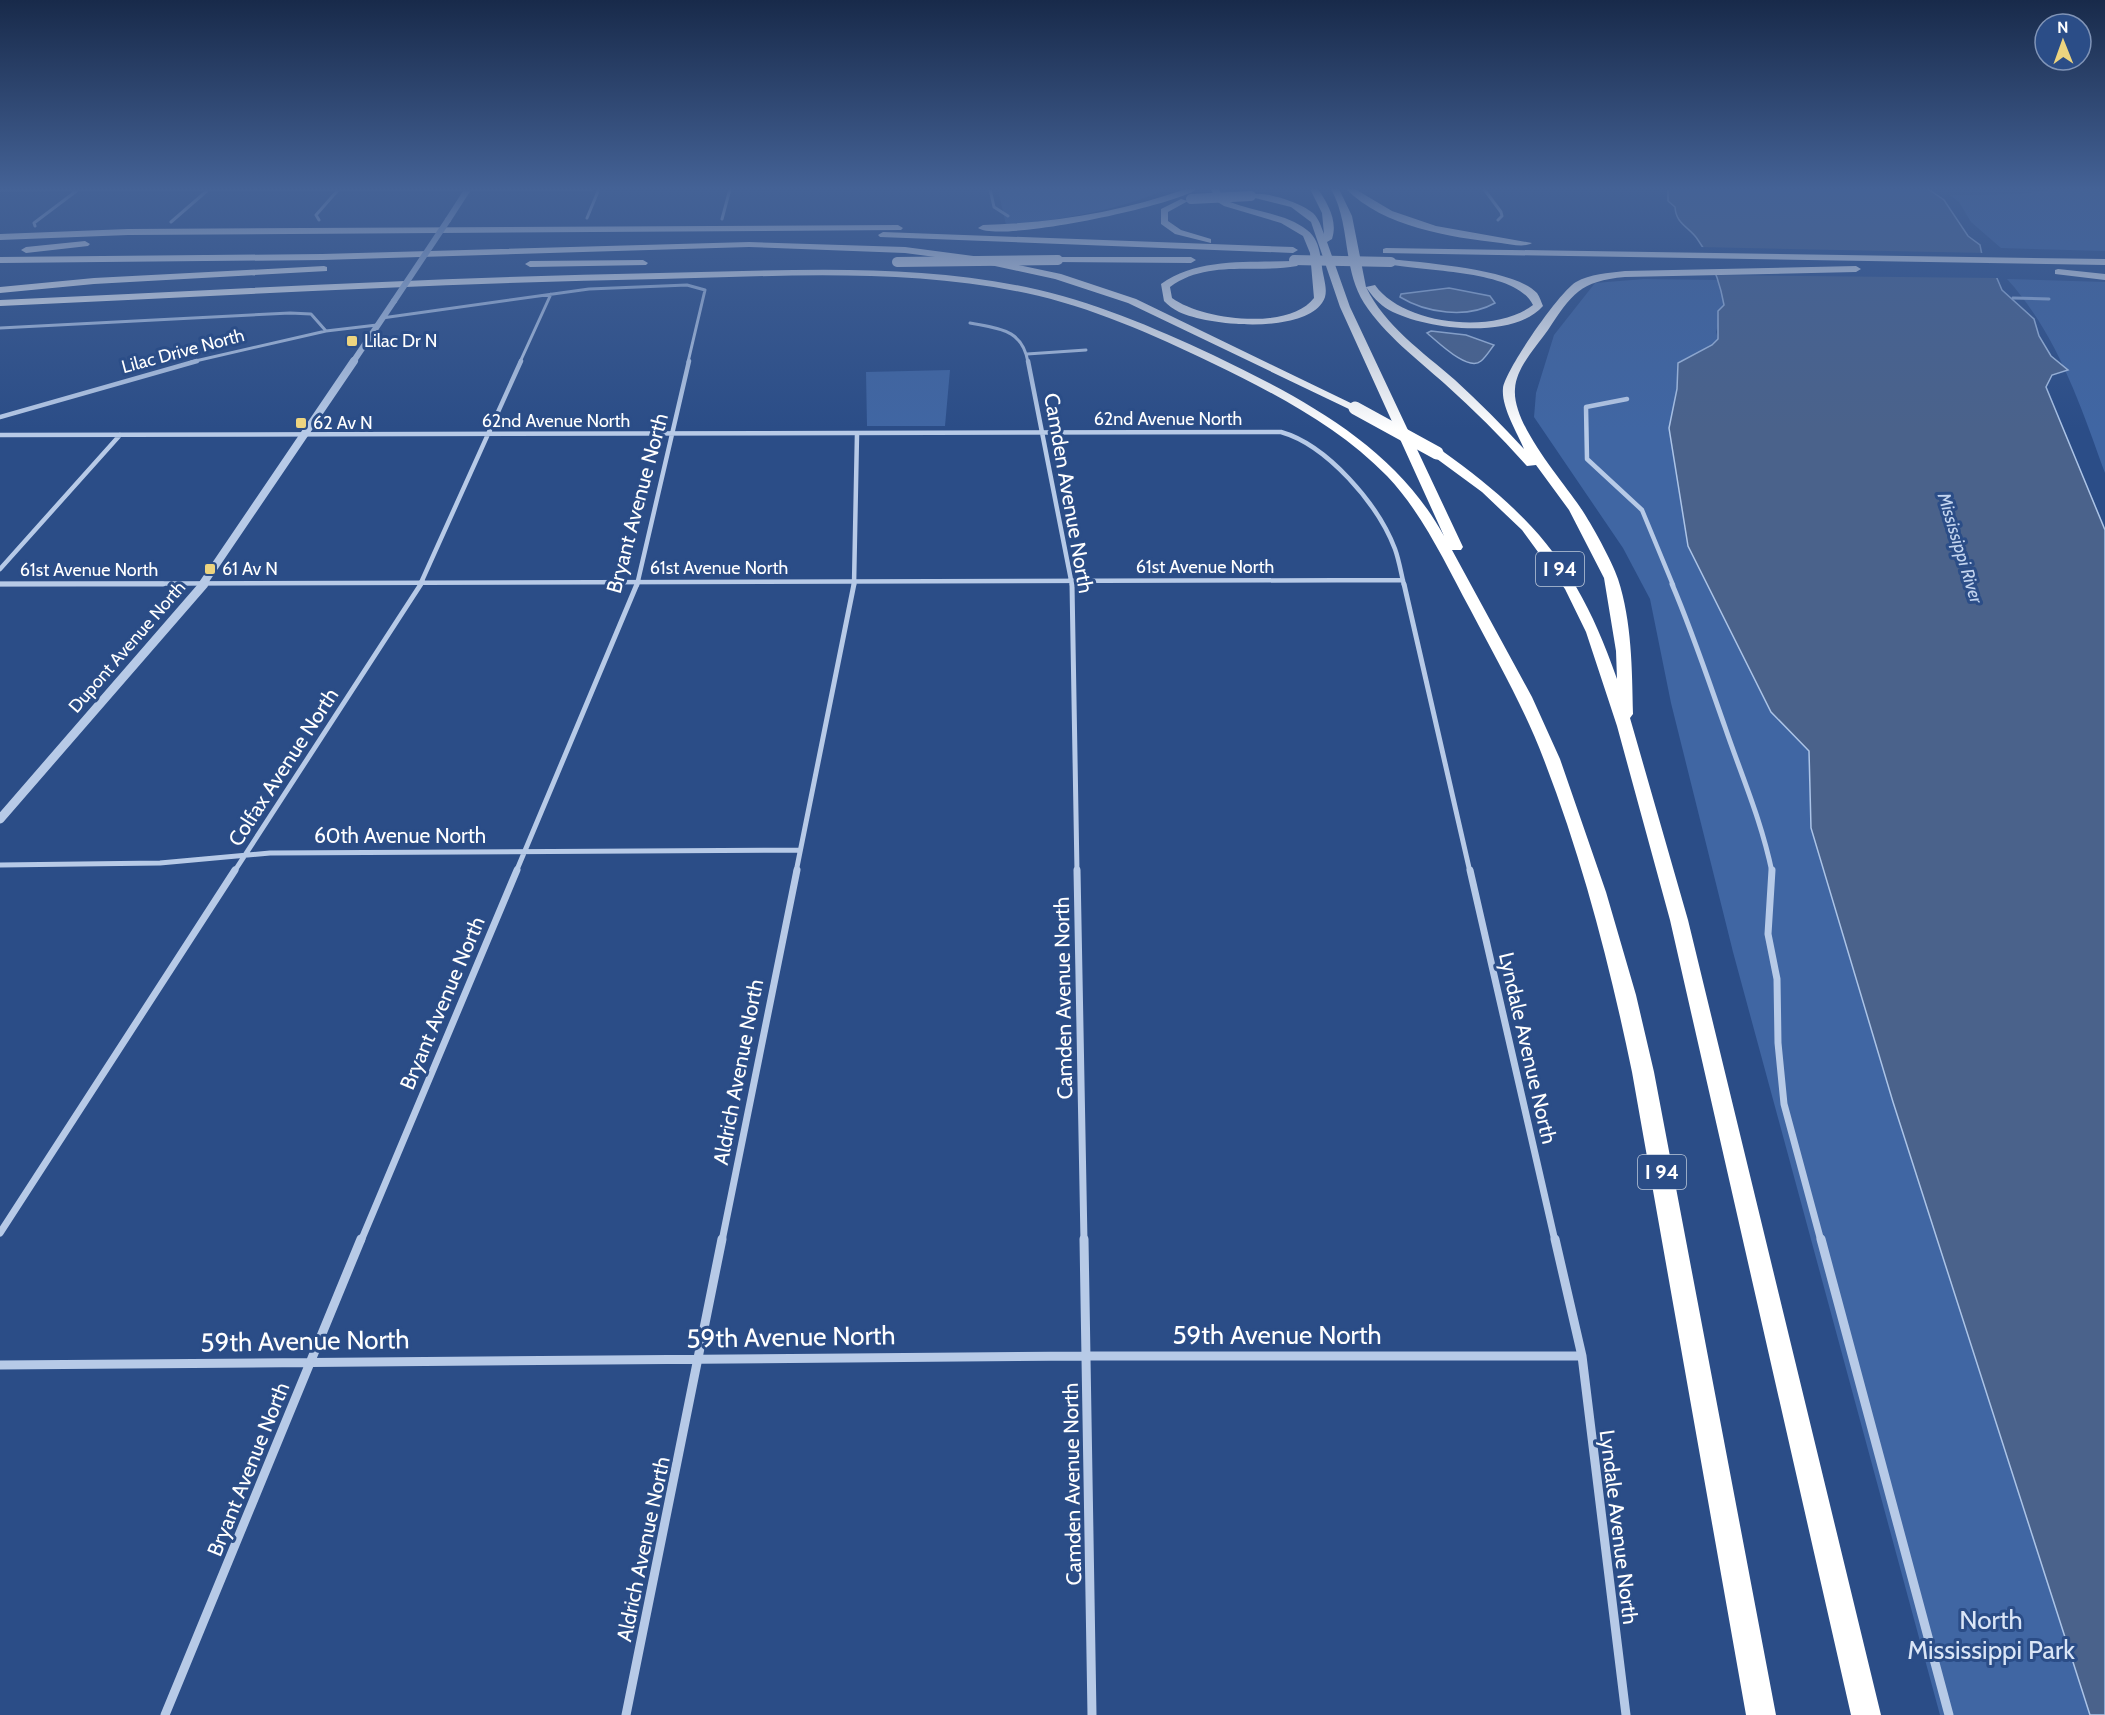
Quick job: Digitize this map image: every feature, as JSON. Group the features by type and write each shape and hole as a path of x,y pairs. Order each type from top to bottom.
{"highway":[{"path":"0,290 111,280 334,269"},
{"path":"0,302 399,274 574,269"},
{"name":"I 94","path":"1035,269 1116,294 1355,408 1437,453 1467,474 1506,507 1536,537 1564,575 1593,632 1625,726 1679,920 1866,1715"},
{"path":"1212,269 1188,273 1165,286 1164,294 1168,301 1182,310 1200,316 1248,321 1296,315 1309,309 1319,300 1317,269"},
{"path":"1333,269 1345,307 1432,490 1498,648"},
{"path":"1356,269 1368,301 1391,328 1499,428 1554,490 1587,542 1615,606"},
{"path":"1361,269 1372,290 1389,306 1408,315 1446,323 1486,324 1519,318 1538,306 1532,294 1514,283 1441,269"},
{"path":"1638,269 1850,269"},
{"path":"1858,269 2058,272 2105,275"},
{"path":"1625,726 1626,674 1611,578 1575,509 1530,448 1510,401 1510,382 1518,365 1574,287 1589,280 1608,276 1672,270"},
{"name":"I 94","path":"0,302 554,278 797,272 906,274 1024,290 1091,307 1132,322 1291,399 1342,431 1372,455 1401,483 1424,512 1544,738 1570,809 1626,995 1657,1143 1761,1715"},
{"path":"0,309 525,282 554,278"}],"street":[{"name":"Dupont Avenue North","path":"0,819 204,583 416,269"},
{"name":"Lilac Drive North","path":"0,417 196,361 326,331 551,294 674,285 696,285 705,290"},
{"name":"Bryant Avenue North","path":"165,1715 310,1362 638,582 705,290"},
{"name":"Colfax Avenue North","path":"0,1233 421,583 551,294"},
{"path":"0,328 184,319 234,313 289,313 311,314 326,331"},
{"path":"970,323 1019,338 1027,354 1086,350"},
{"name":"Camden Avenue North","path":"1027,354 1072,581 1092,1715"},
{"path":"1627,399 1617,403 1593,404 1586,408 1587,459 1642,510 1700,651 1725,728 1763,828 1773,876 1768,934 1777,979 1778,1043 1784,1104 1949,1715"},
{"name":"62nd Avenue North","path":"0,435 1293,433"},
{"name":"Lyndale Avenue North","path":"1293,433 1300,436 1341,471 1360,494 1394,545 1582,1356 1626,1715"},
{"name":"Aldrich Avenue North","path":"626,1715 855,581 857,434"},
{"path":"0,569 120,435"},
{"name":"61st Avenue North","path":"0,584 1403,580"},
{"name":"60th Avenue North","path":"0,865 160,863 247,854 524,850 800,850"},
{"name":"59th Avenue North","path":"0,1365 1086,1356 1582,1356"}],"green space":[{"name":"North Mississippi Park","path":"1644,279 1720,280 1724,305 1716,332 1718,339 1712,345 1678,364 1677,389 1771,712 1809,751 1811,828 1893,1102 2090,1715 1940,1715 1733,952 1671,703 1650,599 1623,548 1534,417 1536,393 1554,335 1595,283"},
{"path":"2007,279 2105,282 2105,473 2076,396 2053,346 2025,300"},
{"path":"950,370 945,426 867,426 866,372"}],"water":[{"name":"Mississippi River","path":"1713,269 1993,269 2002,290 2034,319 2039,336 2051,356 2068,370 2052,375 2046,387 2105,530 2105,1715 2090,1715 1893,1102 1811,828 1809,751 1771,712 1688,546 1669,428 1677,389 1678,363 1712,345 1718,339 1718,311 1724,305"},
{"path":"1449,288 1490,296 1495,303 1472,311 1447,312 1422,307 1400,297 1401,294"},
{"path":"1431,331 1466,335 1494,345 1481,361 1469,363 1453,354 1427,333"}],"pier":[{"path":"1711,269 1997,269 2000,278 1714,275"}],"waterway":[{"path":"2013,298 2049,299"}],"place":[{"name":"Lilac Dr N","path":"352,341"},
{"name":"62 Av N","path":"301,423"},
{"name":"61 Av N","path":"210,569"}]}
